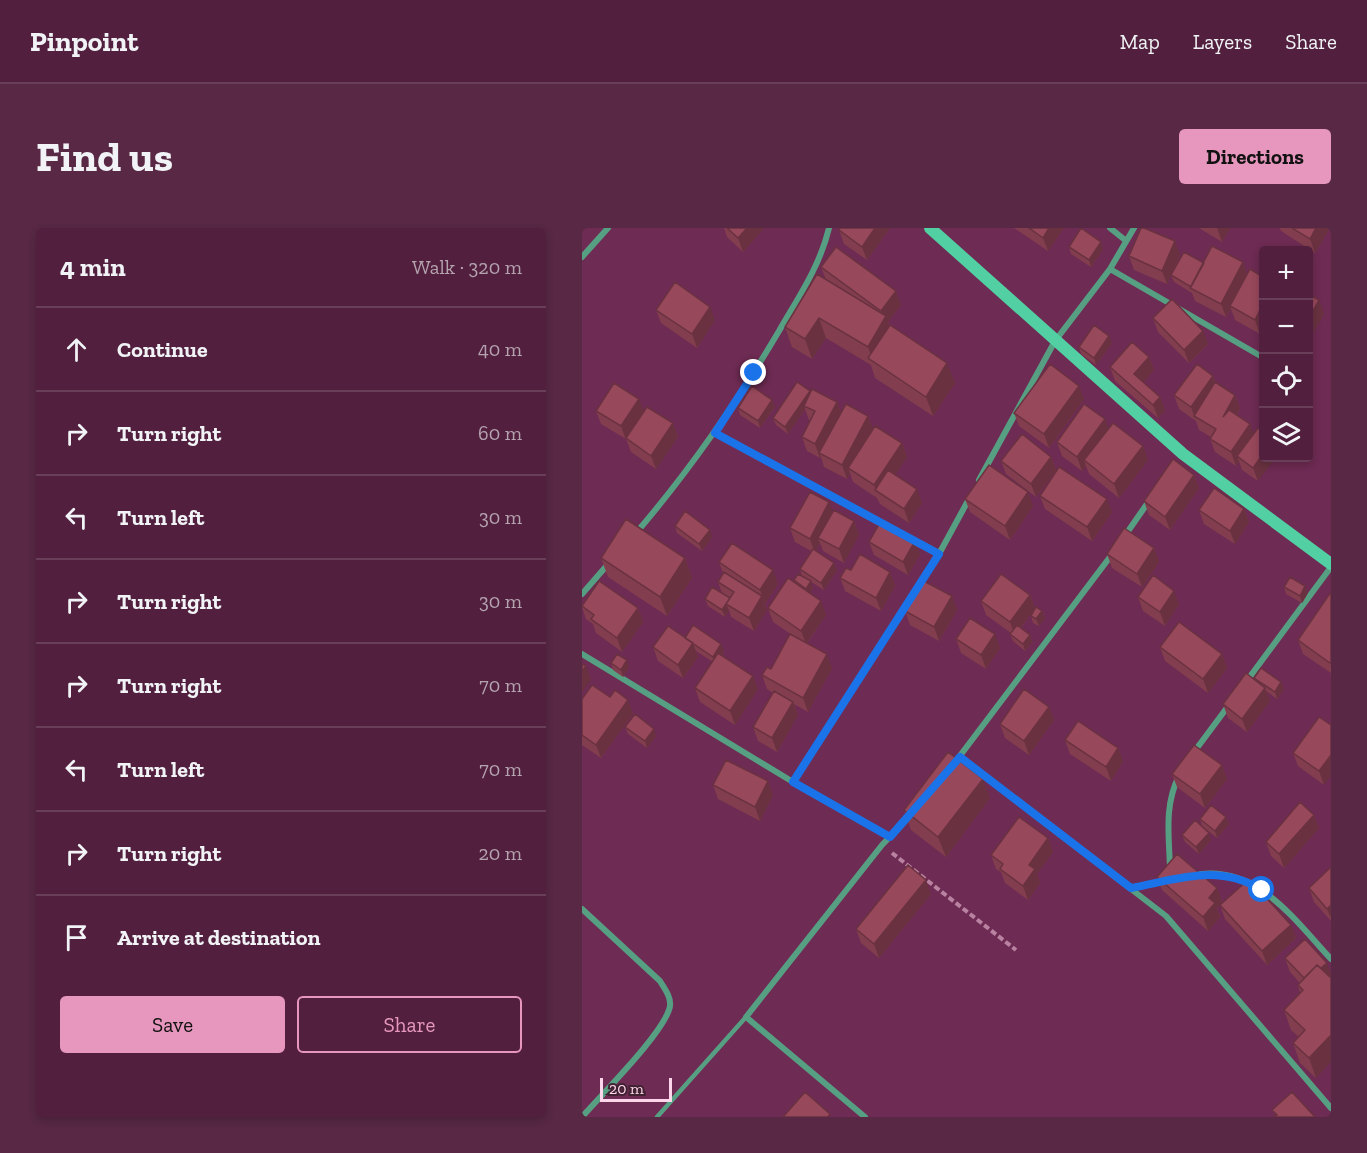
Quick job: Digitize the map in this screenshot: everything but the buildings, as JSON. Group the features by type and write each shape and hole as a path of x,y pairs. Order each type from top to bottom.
{"main road":[{"path":"930,228 1055,341 1179,459 1331,565"}],"street":[{"path":"582,258 608,228"},
{"path":"632,537 715,433 754,373 811,277 829,228"},
{"path":"1110,228 1125,240"},
{"path":"977,483 1055,341 1110,269 1134,228"},
{"path":"1110,269 1259,356"},
{"path":"715,433 939,554"},
{"path":"1121,541 1155,493"},
{"path":"793,782 939,554 972,494"},
{"path":"945,776 1114,550"},
{"path":"583,590 616,555"},
{"path":"1242,687 1331,565"},
{"path":"582,654 793,782 890,837"},
{"path":"1187,761 1235,696"},
{"path":"960,757 1131,888 1180,931 1331,1108"},
{"path":"1131,888 1170,880 1168,810 1171,791 1182,771"},
{"path":"865,1117 746,1017 882,845 914,812"},
{"path":"1182,878 1205,873 1226,874 1248,881 1282,906 1331,959"},
{"path":"582,909 660,981 669,994 670,1005 659,1028 582,1117"}],"lane":[{"path":"657,1117 746,1017"}],"path":[{"path":"882,845 1016,951"}],"route":[{"path":"754,373 715,433 939,554 793,782 890,837 899,831 960,757 1131,888 1205,873 1226,874 1248,881 1262,890"}]}
